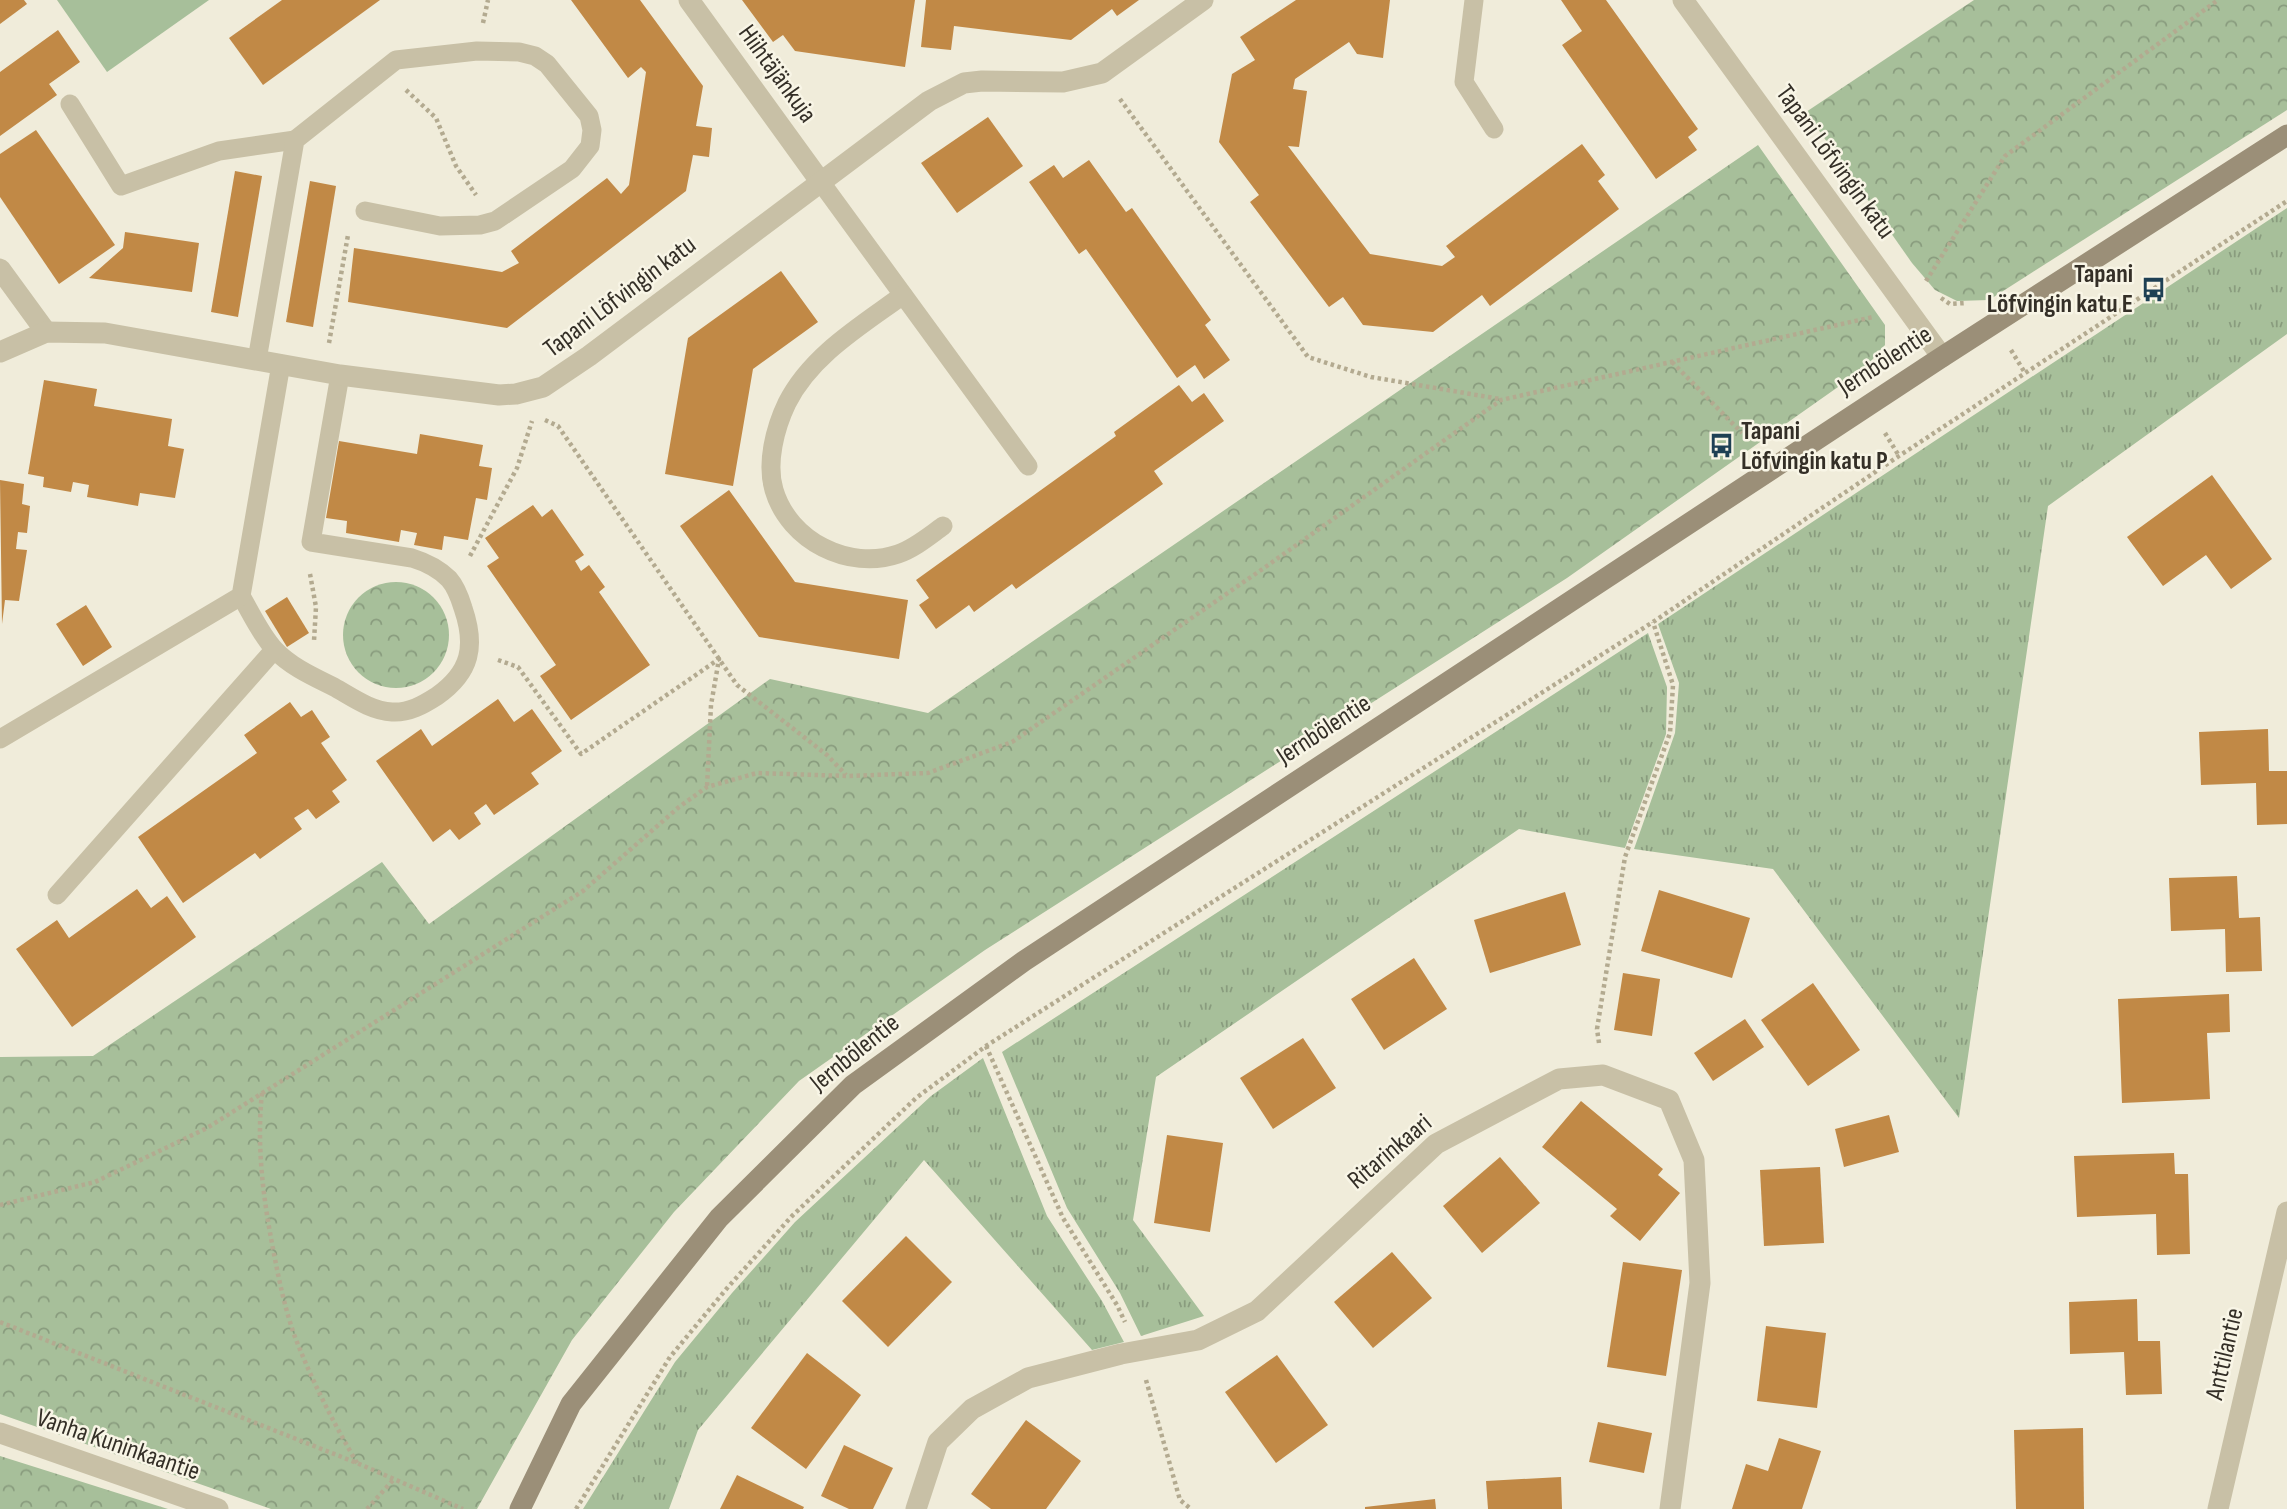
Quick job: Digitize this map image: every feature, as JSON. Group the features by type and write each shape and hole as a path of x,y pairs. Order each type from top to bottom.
{"street":[{"name":"Hiihtäjänkuja","path":"689,0 820,181"},
{"name":"Tapani Löfvingin katu","path":"0,352 46,332 105,333 332,373 499,395 516,394 542,387 589,356 929,101 964,83 1063,82 1102,74 1203,0"},
{"name":"Tapani Löfvingin katu","path":"1683,0 1941,357"},
{"name":"Jernbölentie","path":"520,1509 571,1404 719,1217 853,1085 1024,961 1941,357 2287,135"},
{"path":"0,269 46,332"},
{"name":"Ritarinkaari","path":"916,1509 938,1442 972,1409 1028,1378 1138,1351 1198,1340 1257,1311 1436,1144 1559,1079 1603,1075 1669,1100 1694,1160 1700,1283 1670,1509"},
{"name":"Anttilantie","path":"2218,1509 2287,1212"},
{"name":"Vanha Kuninkaantie","path":"0,1433 218,1509"}],"lane":[{"path":"1474,0 1464,82 1494,129"},
{"path":"70,104 121,186 219,152 295,140 396,60 477,51 519,52 535,56 547,64 589,116 592,130 590,146 582,158 572,169 495,221 465,227 440,226 365,212"},
{"path":"257,360 295,140"},
{"path":"820,181 1028,466"},
{"path":"903,295 832,349 798,384 787,404 774,440 773,484 786,513 798,529 813,542 853,558 897,554 918,544 943,526"},
{"path":"281,364 241,596 274,650 288,662 372,708 393,712 410,710 435,698 460,676 471,650 467,620 456,589 448,578 412,558 311,542 332,373"},
{"path":"0,739 241,596"},
{"path":"57,895 274,650"}],"path":[{"path":"1102,74 1308,357 1371,377 1501,400 1883,314 1903,303 1925,282 2005,156 2218,0"},
{"path":"384,69 436,118 456,166 495,221"},
{"path":"576,1509 670,1357 792,1216 916,1098 986,1046 1653,622 1899,456 2287,201"},
{"path":"332,373 351,218 365,212"},
{"path":"1671,362 1742,433"},
{"path":"0,1205 95,1182 207,1128 583,891 679,807 707,787 757,773 847,776 928,773 1012,743 1501,400"},
{"path":"456,589 476,543 517,468 533,415 558,426 737,685 827,755 847,776"},
{"path":"311,542 309,560 316,607 316,678"},
{"path":"1603,1075 1597,1029 1625,857 1670,733 1673,685 1653,622"},
{"path":"471,650 518,667 581,754 719,659"},
{"path":"707,787 711,705 719,659"},
{"path":"986,1046 1063,1218 1117,1305 1138,1351 1180,1500 1178,1509"},
{"path":"262,1093 259,1119 260,1161 268,1223 281,1288 294,1334 313,1382 357,1463"},
{"path":"0,1322 357,1463 463,1509"},
{"path":"367,1509 394,1479"},
{"path":"1180,1500 1191,1509"}],"green space":[{"path":"57,0 209,0 107,72"},
{"path":"1974,0 2287,0 2287,110 1989,300 1957,301 1935,290 1912,263 1806,112"},
{"path":"1758,145 1885,325 1885,345 1865,368 1567,578 985,950 799,1081 674,1212 572,1340 477,1509 271,1509 0,1414 0,1057 93,1056 382,862 429,924 770,679 928,713"},
{"path":"2287,208 2287,334 2048,506 1959,1118 1773,869 1634,849 1675,733 1679,683 1658,624"},
{"path":"396,582 416,586 434,597 445,615 449,635 445,655 434,673 416,684 396,688 376,684 358,673 347,655 343,635 347,615 358,597 376,586"},
{"path":"1648,633 1667,687 1666,734 1625,848 1519,829 1156,1077 1133,1220 1204,1316 1141,1336 1120,1293 1067,1208 1002,1052"},
{"path":"983,1058 1047,1216 1102,1301 1124,1342 1092,1350 924,1160 698,1430 669,1509 583,1509 675,1362 732,1293 795,1222 931,1096"},
{"path":"0,1456 168,1509 0,1509"}],"building":[{"path":"0,0 24,0 27,4 0,24"},
{"path":"282,0 380,0 263,85 229,38"},
{"path":"571,0 640,0 703,86 696,126 712,128 709,157 693,155 686,191 507,328 348,302 354,248 502,272 519,263 511,251 607,178 621,194 629,185 646,72 641,67 628,78"},
{"path":"742,0 915,0 905,67 795,51 783,35 773,42"},
{"path":"926,0 1139,0 1117,16 1112,9 1071,40 954,26 951,50 921,47"},
{"path":"1296,0 1390,0 1383,58 1357,54 1349,42 1295,79 1293,89 1307,91 1299,147 1288,146 1370,254 1442,266 1455,257 1446,246 1582,144 1605,175 1598,181 1619,209 1490,306 1482,295 1433,332 1363,325 1343,297 1329,307 1250,202 1259,195 1219,142 1232,74 1255,60 1240,37"},
{"path":"1561,0 1606,0 1698,129 1688,137 1697,150 1656,179 1562,45 1582,31"},
{"path":"58,30 80,62 49,84 57,95 0,136 0,72"},
{"path":"988,117 1023,166 957,213 921,163"},
{"path":"36,130 115,245 59,284 0,197 0,154"},
{"path":"1089,160 1126,212 1132,208 1211,320 1205,325 1230,360 1204,379 1195,365 1177,378 1086,249 1079,254 1029,182 1054,165 1063,178"},
{"path":"235,171 262,176 238,317 211,312"},
{"path":"310,181 336,186 313,327 286,322"},
{"path":"125,232 199,243 192,292 89,278 123,248"},
{"path":"781,271 818,322 753,369 733,486 665,474 688,338"},
{"path":"44,380 97,389 94,406 172,419 168,446 184,449 175,498 140,493 138,506 87,497 89,485 73,482 71,492 43,487 44,477 28,474"},
{"path":"1179,385 1192,402 1204,393 1224,421 1154,471 1163,484 1016,589 1012,584 974,612 969,605 936,629 919,605 929,598 916,580 1116,436 1114,432"},
{"path":"420,434 483,445 479,466 492,468 487,500 476,498 468,540 444,536 442,550 414,545 417,533 401,530 399,542 346,533 347,521 326,518 339,441 417,454"},
{"path":"2212,475 2272,559 2231,589 2206,555 2163,586 2127,537"},
{"path":"0,480 24,484 22,504 30,506 27,533 18,532 16,549 27,550 19,601 5,600 2,624"},
{"path":"729,490 795,582 908,600 899,659 759,637 680,526"},
{"path":"533,505 542,517 552,509 584,555 575,561 581,571 589,565 605,587 599,592 650,665 571,720 540,676 556,665 487,566 499,558 485,538"},
{"path":"287,597 309,633 287,647 265,611"},
{"path":"86,605 112,647 83,666 56,624"},
{"path":"498,699 514,722 532,709 562,751 531,773 539,784 494,815 486,804 474,813 481,824 459,840 450,829 433,842 376,761 421,729 432,746"},
{"path":"290,702 301,717 312,710 330,737 321,743 347,780 332,791 340,802 316,819 308,809 294,818 302,829 260,859 255,853 183,903 138,837 257,753 244,735"},
{"path":"2268,729 2269,771 2287,771 2287,824 2257,825 2256,783 2201,785 2199,732"},
{"path":"2237,876 2239,918 2260,917 2262,971 2226,972 2225,929 2171,931 2169,878"},
{"path":"137,889 151,908 167,896 196,937 72,1027 16,949 57,920 69,938"},
{"path":"1659,890 1750,918 1732,978 1641,951"},
{"path":"1565,892 1581,945 1490,973 1474,920"},
{"path":"1414,958 1447,1009 1384,1050 1351,999"},
{"path":"1623,973 1660,979 1652,1036 1614,1030"},
{"path":"1813,983 1860,1050 1808,1086 1761,1020"},
{"path":"2229,994 2230,1032 2207,1033 2210,1099 2122,1103 2118,999"},
{"path":"1745,1019 1764,1047 1713,1081 1694,1053"},
{"path":"1303,1038 1336,1088 1273,1129 1240,1078"},
{"path":"1581,1101 1663,1169 1658,1175 1680,1193 1640,1241 1610,1216 1617,1209 1542,1147"},
{"path":"1889,1115 1899,1152 1844,1167 1835,1129"},
{"path":"1167,1135 1223,1143 1210,1232 1154,1223"},
{"path":"2174,1153 2175,1174 2188,1174 2190,1254 2157,1255 2156,1214 2077,1217 2074,1156"},
{"path":"1500,1157 1540,1203 1482,1253 1443,1206"},
{"path":"1820,1167 1824,1243 1764,1246 1760,1170"},
{"path":"906,1236 952,1282 888,1347 842,1301"},
{"path":"1392,1252 1432,1298 1373,1348 1334,1302"},
{"path":"1623,1262 1682,1270 1666,1376 1607,1367"},
{"path":"2137,1299 2138,1341 2160,1341 2162,1394 2126,1395 2124,1352 2070,1354 2069,1302"},
{"path":"1766,1326 1826,1333 1817,1408 1757,1401"},
{"path":"807,1353 861,1395 806,1469 751,1428"},
{"path":"1277,1355 1328,1425 1276,1463 1225,1392"},
{"path":"1026,1420 1081,1461 1046,1509 991,1509 971,1494"},
{"path":"1598,1422 1652,1433 1644,1473 1589,1462"},
{"path":"2083,1428 2084,1509 2016,1509 2014,1430"},
{"path":"1779,1438 1821,1451 1802,1509 1732,1509 1746,1464 1768,1471"},
{"path":"844,1445 893,1468 873,1509 849,1509 821,1496"},
{"path":"737,1475 804,1507 720,1509"},
{"path":"1561,1477 1562,1509 1488,1509 1486,1481"},
{"path":"1435,1499 1436,1509 1365,1509 1365,1507"}],"place":[{"name":"Tapani Löfvingin katu E","path":"2153,289"},
{"name":"Tapani Löfvingin katu P","path":"1721,446"}]}
